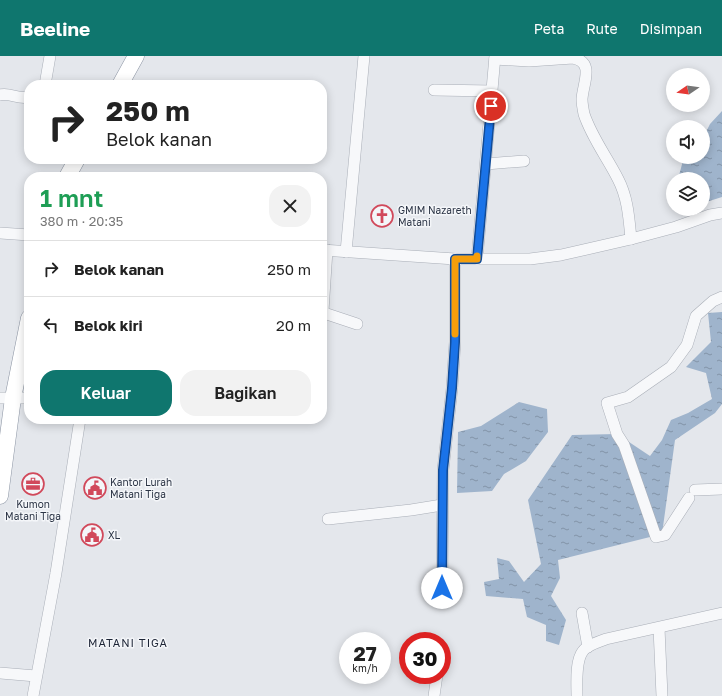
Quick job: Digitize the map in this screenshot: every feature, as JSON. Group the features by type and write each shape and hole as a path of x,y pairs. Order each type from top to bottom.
{"highway":[{"path":"123,80 136,56"},
{"path":"0,496 14,398 24,345"}],"street":[{"path":"46,80 50,56"},
{"path":"346,252 364,56"},
{"path":"477,259 495,58 529,60 573,58 585,59 586,72 582,98 585,115 599,148 618,179 624,194 631,239"},
{"path":"434,90 492,91"},
{"path":"0,95 8,94 24,99"},
{"path":"486,164 524,161"},
{"path":"327,250 455,259 530,259 561,255 631,239 676,227 722,212"},
{"path":"0,233 24,235"},
{"path":"442,588 443,470 452,388 455,342 455,259"},
{"path":"722,296 713,301 696,316 687,345 671,367 632,395 606,403 617,434 624,445 656,537 665,536 692,494 722,488"},
{"path":"327,314 357,324"},
{"path":"33,696 56,573 79,424"},
{"path":"328,519 442,505"},
{"path":"582,613 588,647"},
{"path":"577,696 577,673 579,661 583,651 588,647 606,639 722,613"},
{"path":"659,628 662,696"},
{"path":"0,673 36,676"},
{"path":"434,696 436,684"}],"water":[{"path":"722,111 722,197 710,201 710,172 680,172 682,164 710,164 710,124"},
{"path":"722,312 722,404 715,413 675,440 662,534 558,560 560,578 551,596 566,620 559,645 546,641 546,625 527,617 523,599 486,596 484,582 499,579 497,558 509,561 524,582 541,564 528,500 572,435 617,434 650,456 662,440 671,420 688,413 712,399 706,373 686,367 711,342 708,313"},
{"path":"519,402 547,409 548,432 526,461 504,474 492,491 457,493 458,432 481,426"}],"slow traffic":[{"path":"455,334 455,259 477,259 477,256"}],"place":[{"name":"GMIM Nazareth Matani","path":"382,216"},
{"name":"Kumon Matani Tiga","path":"33,484"},
{"name":"Kantor Lurah Matani Tiga","path":"95,488"},
{"name":"XL","path":"92,535"}],"district":[{"name":"MATANI TIGA","path":"128,643"}],"route":[{"path":"442,588 443,470 452,388 455,342 455,259 477,259 491,106"}]}
